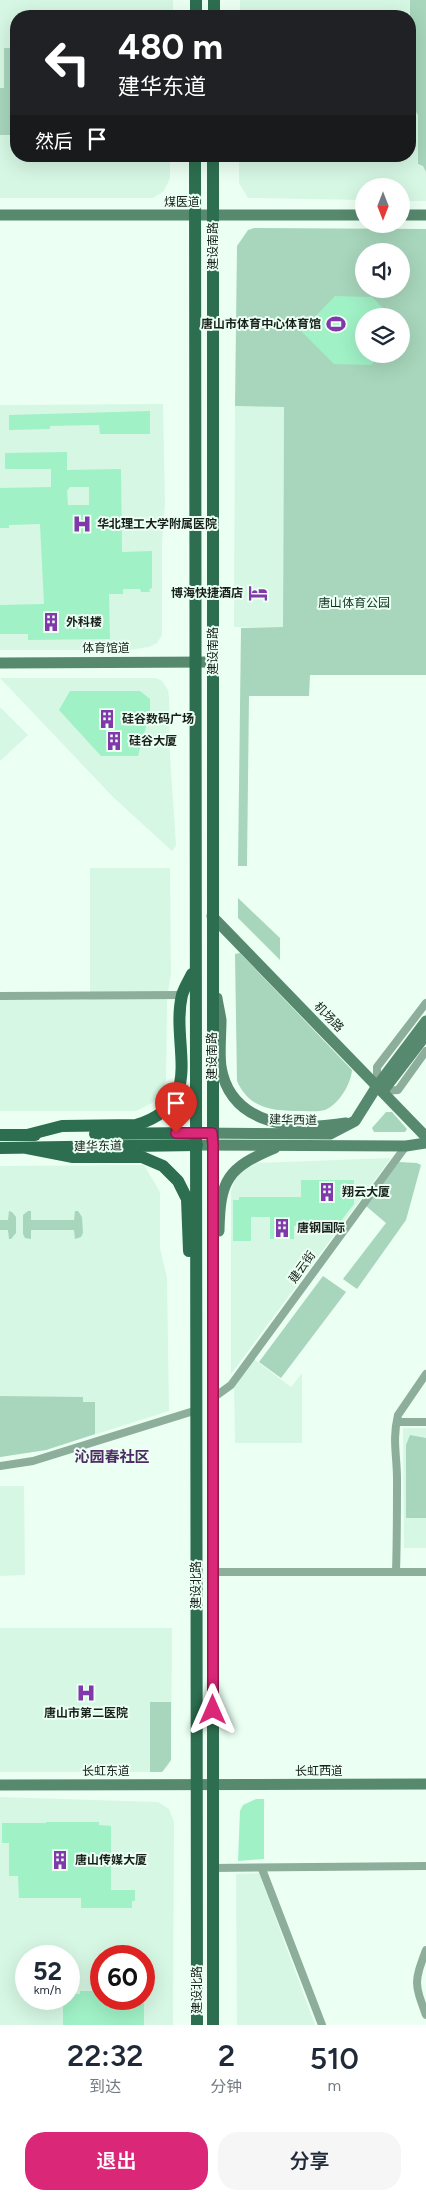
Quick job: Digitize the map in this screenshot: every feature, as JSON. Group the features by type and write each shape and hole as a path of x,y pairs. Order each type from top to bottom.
{"main road":[{"name":"建设南路","path":"195,162 196,662 194,969 196,1139"},
{"name":"建设南路","path":"212,1139 214,162"},
{"path":"27,1141 62,1126 136,1124 148,1121 170,1105 175,1099 182,1083 182,995 194,969"},
{"name":"建华东道","path":"0,1134 27,1141"},
{"name":"建华东道","path":"0,1148 27,1141 196,1139"},
{"name":"建设北路","path":"196,1139 197,2025"},
{"name":"建设北路","path":"212,1139 214,1572 212,1785 213,2025"},
{"path":"27,1141 73,1157 142,1157 153,1160 170,1172 178,1181 187,1199 190,1273 197,1323"}],"street":[{"name":"煤医道","path":"0,215 355,215"},
{"path":"410,215 426,215"},
{"name":"体育馆道","path":"0,663 213,662"},
{"name":"机场路","path":"212,916 426,1137"},
{"path":"212,973 220,1019 221,1067 230,1091 241,1105 253,1115 288,1125 328,1126 355,1121"},
{"path":"0,996 182,995"},
{"path":"426,1002 377,1067 380,1088 398,1090 426,1051"},
{"name":"建华西道","path":"380,1088 426,1021"},
{"name":"建华西道","path":"196,1139 330,1134 355,1121 370,1099 426,1034"},
{"path":"370,1099 386,1099 398,1106"},
{"path":"406,1146 415,1136 417,1128"},
{"name":"建华西道","path":"212,1139 282,1145 406,1146 426,1143"},
{"path":"213,1314 218,1261 220,1201 225,1186 238,1167 249,1159 282,1145"},
{"name":"建云街","path":"213,1398 230,1385 406,1146"},
{"path":"396,1572 397,1478 394,1446 398,1415 426,1374"},
{"path":"0,1466 33,1461 197,1410"},
{"path":"397,1422 426,1422"},
{"path":"214,1572 426,1572"},
{"name":"长虹西道","path":"212,1785 426,1784"},
{"name":"长虹东道","path":"0,1785 212,1785"},
{"path":"213,1868 426,1866"},
{"path":"262,1869 322,2025"},
{"path":"426,1950 416,1980 416,1987 426,2014"},
{"path":"416,1980 426,1980"}],"shaded area":[{"path":"0,0 173,0 173,10 10,10 10,162 170,162 170,178 164,191 153,198 0,198"},
{"path":"240,0 426,0 426,201 410,201 410,178 355,178 355,200 248,198 239,183 239,162 416,162 416,10 240,10"},
{"name":"华北理工大学附属医院","path":"163,404 165,503 162,544 162,635 157,643 149,647 129,650 0,650 0,405"},
{"path":"235,406 284,407 283,628 234,627"},
{"path":"0,678 156,678 162,681 168,690 169,698 170,756 176,845 172,851 113,797"},
{"path":"0,707 28,735 0,761"},
{"path":"90,868 170,868 171,973 167,1000 166,1079 163,1092 152,1103 136,1111 0,1111 0,1000 90,1000"},
{"path":"391,1158 231,1374 231,1192 234,1181 244,1169 257,1163"},
{"path":"144,1165 160,1192 160,1248 167,1278 169,1411 46,1450 0,1457 0,1166"},
{"path":"251,1357 291,1387 302,1373 302,1443 235,1443 234,1383"},
{"path":"403,1428 426,1428 426,1548 404,1548"},
{"path":"0,1486 24,1486 25,1575 0,1576"},
{"name":"唐山市第二医院","path":"0,1628 172,1628 171,1760 168,1766 162,1772 0,1772"},
{"name":"唐山传媒大厦","path":"0,1797 158,1802 169,1809 174,1822 173,2025 0,2025"},
{"path":"259,1873 315,2025 237,2025 236,1874"}],"green space":[{"path":"410,0 426,0 426,172 423,166 418,164 416,10 410,10"},
{"path":"4,48 10,48 10,135 0,135 0,88 4,88"},
{"name":"唐山体育公园","path":"254,228 355,229 355,233 410,233 410,229 426,229 426,675 310,675 309,696 249,696 247,866 238,866 241,628 283,627 284,407 235,406 237,246 248,230"},
{"path":"238,898 280,938 280,960 238,918"},
{"path":"240,953 352,1070 343,1093 335,1103 325,1110 292,1111 264,1107 249,1098 242,1091 237,1081 235,954"},
{"path":"386,1112 392,1112 407,1129 405,1132 374,1132 372,1128"},
{"path":"399,1162 421,1165 406,1220 357,1289 343,1279 386,1223 366,1206"},
{"path":"9,1211 16,1217 16,1233 11,1239 9,1239 8,1230 0,1230 0,1220 8,1220"},
{"path":"31,1211 31,1220 74,1220 75,1211 78,1211 82,1217 83,1233 81,1237 75,1239 74,1230 31,1230 31,1239 25,1238 23,1234 23,1215"},
{"path":"323,1276 346,1292 281,1378 259,1362"},
{"path":"0,1396 83,1397 83,1402 95,1402 95,1434 46,1450 0,1457"},
{"path":"410,1435 426,1438 426,1518 406,1518 406,1445"},
{"path":"150,1702 171,1702 171,1760 162,1772 150,1772"}],"building":[{"name":"唐山市体育中心体育馆","path":"335,296 373,298 383,308 355,308 355,363 373,363 371,365 334,364 301,331"},
{"path":"150,411 150,434 100,434 99,425 50,426 50,429 9,430 9,415"},
{"path":"67,452 67,470 121,469 122,552 152,551 152,588 149,589 150,592 141,592 140,589 123,589 123,594 109,594 110,639 28,640 28,634 0,634 0,605 44,604 40,524 9,525 9,528 0,528 0,488 51,487 51,469 5,469 5,453","holes":["70,487 89,487 89,505 68,505 67,491"]},
{"name":"硅谷数码广场","path":"70,691 140,691 150,699 150,712 138,756 101,756 59,710"},
{"path":"301,1180 354,1180 354,1204 337,1226 294,1226 294,1239 270,1239 270,1217 251,1217 251,1241 233,1241 233,1200 239,1200 239,1197 301,1197"},
{"path":"256,1799 264,1799 264,1859 238,1861 240,1811 243,1805"},
{"name":"唐山传媒大厦","path":"99,1822 99,1825 111,1826 111,1890 135,1890 135,1901 132,1901 132,1908 81,1908 81,1898 19,1898 18,1876 9,1876 9,1843 2,1843 2,1823"},
{"path":"80,1991 90,1991 90,2010 144,2010 144,2025 63,2025 63,2010 80,2010"}],"place":[{"name":"唐山市体育中心体育馆","path":"336,324"},
{"name":"华北理工大学附属医院","path":"82,524"},
{"name":"博海快捷酒店","path":"258,593"},
{"name":"外科楼","path":"51,622"},
{"name":"硅谷数码广场","path":"107,719"},
{"name":"硅谷大厦","path":"114,741"},
{"name":"翔云大厦","path":"327,1192"},
{"name":"唐钢国际","path":"282,1228"},
{"name":"唐山市第二医院","path":"86,1693"},
{"name":"唐山传媒大厦","path":"60,1860"}],"district":[{"name":"沁园春社区","path":"112,1457"}],"route":[{"path":"176,1133 212,1133 213,1145 213,1710"}]}
